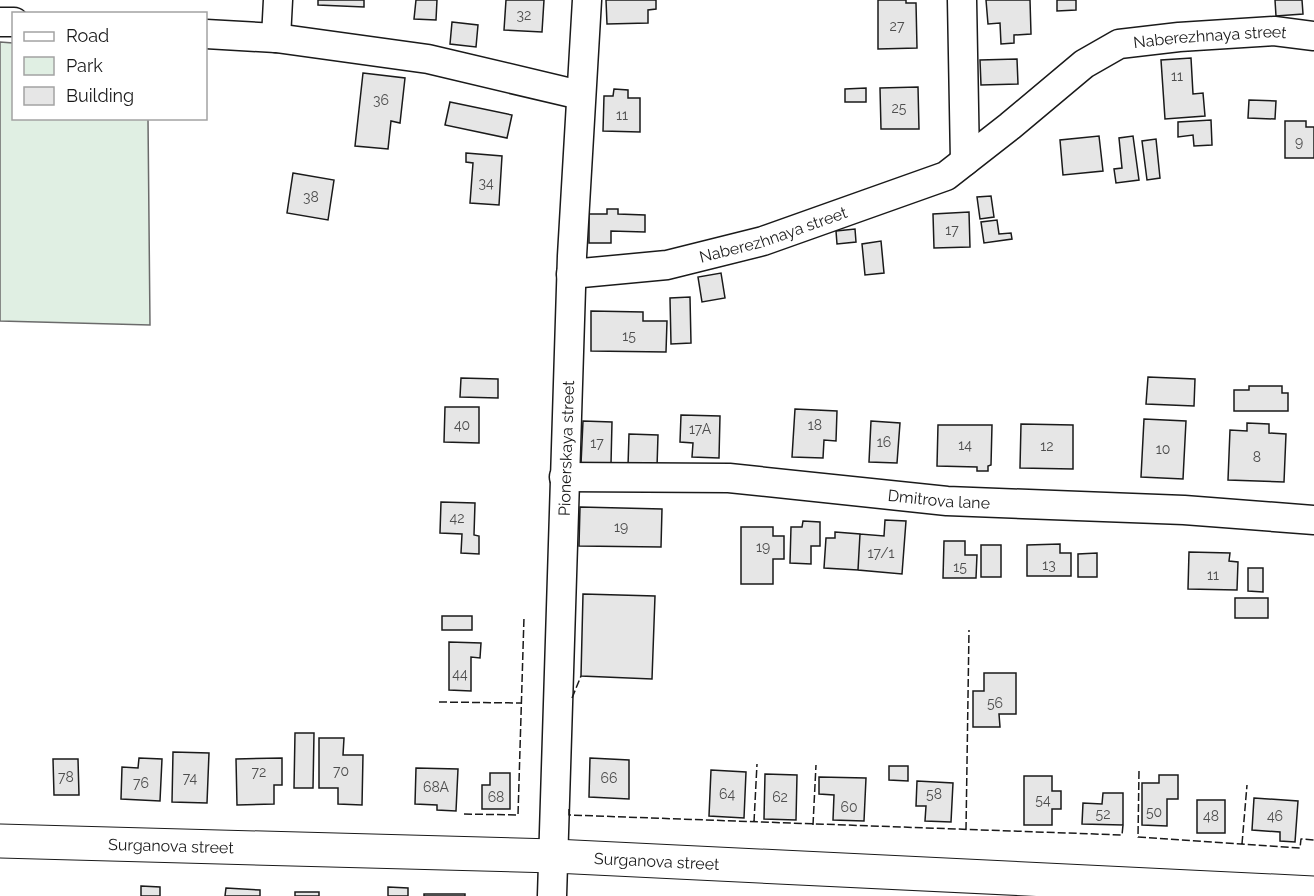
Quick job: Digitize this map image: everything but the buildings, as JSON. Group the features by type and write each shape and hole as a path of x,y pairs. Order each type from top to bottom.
{"main road":[{"name":"Surganova street","path":"0,841 554,856 1314,893"}],"street":[{"path":"276,38 278,0"},
{"name":"Pionerskaya street","path":"552,896 571,274 587,0"},
{"path":"962,0 965,161"},
{"name":"Naberezhnaya street","path":"571,274 668,265 763,242 946,176 1084,64 1119,44 1179,37 1274,31 1314,36"},
{"path":"207,34 276,38 428,59 580,95"},
{"name":"Dmitrova lane","path":"564,477 729,478 947,501 1184,510 1314,520"}],"green space":[{"path":"0,42 12,43 12,120 148,120 150,325 0,321"}],"fence":[{"path":"464,814 518,815 524,617"},
{"path":"966,830 969,630"},
{"path":"572,698 581,676"},
{"path":"439,702 522,703"},
{"path":"754,822 757,764"},
{"path":"813,825 816,765"},
{"path":"1139,771 1138,837 1300,848 1301,839 1314,840"},
{"path":"1242,844 1247,785"},
{"path":"569,809 569,815 1122,835 1123,825"}]}
